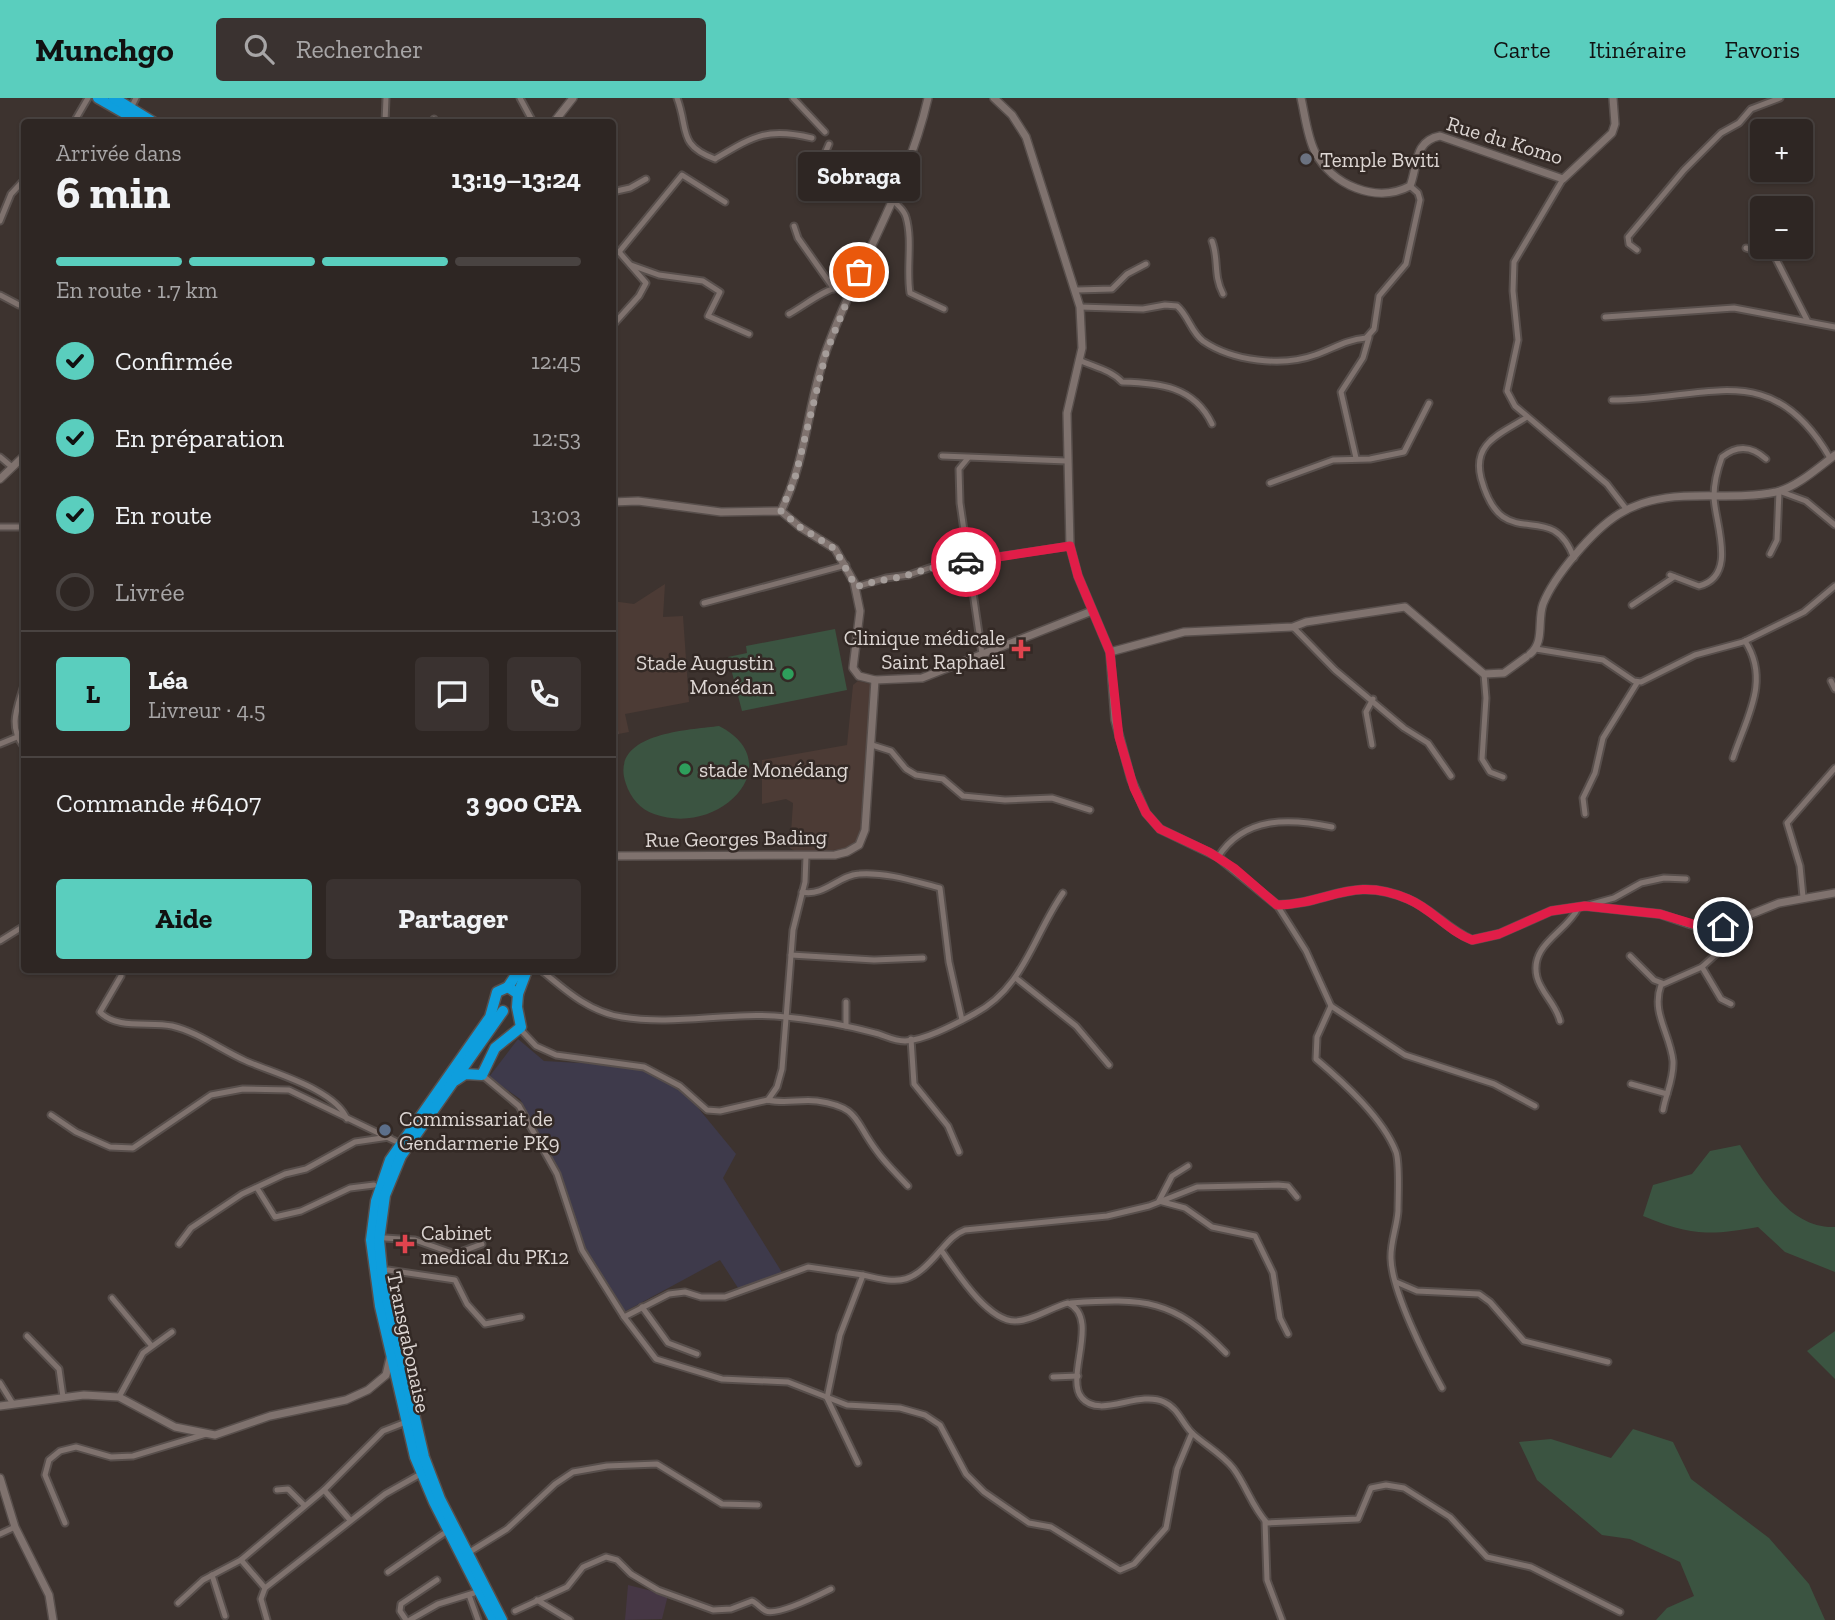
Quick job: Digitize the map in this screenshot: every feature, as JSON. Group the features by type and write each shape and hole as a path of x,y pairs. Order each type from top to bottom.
{"highway":[{"path":"98,98 135,119"},
{"path":"114,98 148,119"},
{"path":"447,1090 463,1075 482,1075 495,1048 520,1029 517,1017 506,1008 497,992 508,987 517,973"},
{"path":"506,1008 518,994 526,973"},
{"path":"508,987 518,994"},
{"name":"Transgabonaise","path":"502,1620 433,1483 419,1444 379,1255 381,1211 392,1175 407,1145 506,1008"},
{"name":"Transgabonaise","path":"494,1620 434,1502 415,1457 376,1287 371,1240 379,1191 390,1160 404,1136 484,1026 506,1008"}],"street":[{"path":"76,119 88,98"},
{"path":"131,108 136,98"},
{"path":"385,119 386,98"},
{"path":"520,98 531,119"},
{"path":"556,119 573,98"},
{"path":"677,98 684,135 693,149 715,159 749,139 783,131 812,138"},
{"path":"793,98 825,132"},
{"path":"781,511 795,478 826,353 851,288 917,143 928,98"},
{"path":"994,98 1010,113 1026,137 1077,290 1083,338 1068,405 1070,546 1092,611 1110,652 1119,737 1143,806 1160,829 1218,857 1277,905 1306,951 1331,1006 1405,1055 1494,1083 1535,1106"},
{"path":"1301,98 1315,152 1339,178 1364,192 1393,192 1410,186 1418,193 1420,200 1407,258 1379,296 1374,329 1363,358 1341,392 1356,458"},
{"name":"Rue du Komo","path":"1410,186 1422,146 1431,138 1440,136 1563,179 1612,133 1615,120 1613,98"},
{"path":"1637,250 1629,244 1628,237 1699,153 1721,133 1739,123 1751,109 1780,98"},
{"path":"829,144 823,158 892,200 906,216 910,293 919,300 944,309"},
{"path":"616,322 639,296 646,283 616,251 682,175 725,202"},
{"path":"616,191 630,188 646,179"},
{"path":"1563,179 1514,262 1513,290 1518,341 1507,391 1527,417 1606,484 1626,510"},
{"path":"0,221 10,194 21,183"},
{"path":"794,226 798,238 834,289"},
{"path":"1212,241 1216,253 1215,274 1223,294"},
{"path":"1746,248 1775,257 1807,321"},
{"path":"1077,290 1112,289 1127,274 1146,264"},
{"path":"631,265 659,275 703,281 710,285 720,292 708,316 749,334"},
{"path":"789,314 843,285 851,288"},
{"path":"0,295 21,304"},
{"path":"1080,307 1143,309 1177,306 1195,333 1211,346 1248,358 1269,360 1313,356 1339,343 1369,337"},
{"path":"1605,317 1734,308 1835,327"},
{"path":"1079,360 1097,370 1109,371 1122,382 1162,383 1190,396 1201,404 1212,424"},
{"path":"1612,400 1739,389 1761,392 1780,400 1795,412 1833,456 1779,491"},
{"path":"1270,483 1320,463 1342,458 1404,452 1429,402"},
{"path":"1527,417 1483,448 1477,467 1485,496 1503,519 1555,530 1566,540 1574,558"},
{"path":"1632,605 1672,576 1704,584 1719,565 1722,544 1714,495 1720,461 1725,455 1745,448 1766,459"},
{"path":"942,456 1067,461"},
{"path":"0,457 12,467"},
{"path":"968,458 959,470 982,654"},
{"path":"0,479 21,459"},
{"path":"1770,554 1777,540 1779,491"},
{"path":"1484,674 1504,673 1531,653 1545,600 1574,558 1605,525 1626,510 1671,495 1779,491 1815,507 1835,524"},
{"path":"616,502 638,501 721,512 781,511 800,527 835,549 846,565 856,587 860,611 853,668 859,676 875,680 922,678 1092,611"},
{"path":"0,527 21,527"},
{"path":"856,587 886,578 909,575 929,567 1070,546"},
{"path":"704,603 846,565"},
{"path":"1585,814 1583,798 1595,773 1604,737 1637,683 1660,676 1695,655 1745,641 1804,612 1835,586"},
{"path":"1110,652 1184,632 1293,627 1306,622 1401,606 1414,612 1484,674 1486,698 1482,759 1490,772 1503,777"},
{"path":"1293,627 1335,670 1374,699 1404,728 1428,743 1451,776"},
{"path":"1733,758 1757,686 1756,661 1745,641"},
{"path":"1531,653 1603,660 1637,683"},
{"name":"Rue Georges Bading","path":"616,856 806,856 844,853 861,842 865,830 875,680"},
{"path":"1832,681 1835,688"},
{"path":"21,695 13,723 21,743"},
{"path":"1372,745 1366,712 1374,699"},
{"path":"0,744 17,737"},
{"path":"872,745 891,751 906,769 916,775 943,779 963,796 1005,800 1052,798 1090,810"},
{"path":"1803,897 1800,866 1787,823 1835,768"},
{"path":"1218,857 1237,835 1254,825 1298,821 1332,827"},
{"path":"768,1100 779,1080 788,1017 793,925 803,892 806,856"},
{"path":"803,892 819,891 855,874 888,875 940,888 950,962 962,1020"},
{"path":"1277,905 1353,889 1381,890 1412,900 1472,940 1488,938 1544,914 1614,898 1641,883 1664,878 1686,879"},
{"path":"544,973 571,996 621,1017 692,1019 747,1014 788,1017 846,1026 885,1038 911,1039 962,1020 986,1007 1017,979 1047,916 1063,893"},
{"path":"1576,908 1660,914 1710,929 1731,924 1747,915 1803,897 1835,893"},
{"path":"1560,1021 1557,1009 1538,980 1536,966 1546,942 1570,920 1576,908"},
{"path":"1630,956 1654,980 1662,983 1702,967 1743,931 1748,922 1747,915"},
{"path":"0,941 21,928"},
{"path":"791,955 874,960 923,958"},
{"path":"1702,967 1716,992 1731,1004"},
{"path":"121,976 102,1006 100,1012 106,1019 148,1026 171,1026 189,1032 247,1062 288,1076 339,1107 347,1119"},
{"path":"1017,979 1076,1026 1109,1065"},
{"path":"1662,983 1657,1000 1658,1012 1671,1046 1673,1062 1673,1077 1663,1110"},
{"path":"846,1002 846,1026"},
{"path":"1331,1006 1317,1037 1316,1059 1342,1081 1380,1126 1397,1157 1398,1213 1391,1259 1396,1282 1423,1356 1443,1388"},
{"path":"520,1029 532,1043 550,1053 644,1067 680,1087 707,1110 720,1111 768,1100 785,1103 815,1101 846,1109 861,1122 874,1147 908,1186"},
{"path":"911,1039 914,1084 948,1126 959,1152"},
{"path":"482,1075 519,1106 556,1174 582,1250 624,1317 656,1359 722,1379 796,1384 847,1405 910,1409 932,1419 945,1433 966,1474 984,1492 1029,1522 1052,1527 1120,1570 1134,1564 1166,1528 1177,1469 1192,1433"},
{"path":"1631,1084 1667,1094"},
{"path":"51,1115 76,1132 121,1149 144,1143 211,1095 243,1089 289,1090 395,1141"},
{"path":"179,1244 191,1228 242,1194 285,1174 306,1169 355,1142 388,1138"},
{"path":"1160,1201 1172,1176 1188,1166"},
{"path":"257,1188 275,1217 301,1211 350,1188 374,1185"},
{"path":"624,1317 679,1292 701,1297 726,1297 808,1267 885,1281 905,1281 925,1268 955,1235 965,1230 1107,1216 1197,1187 1278,1185 1288,1186 1297,1197"},
{"path":"1160,1201 1185,1208 1212,1227 1255,1236 1273,1273 1280,1318 1288,1334"},
{"path":"385,1238 415,1240 455,1254 482,1244"},
{"path":"941,1250 984,1305 1006,1319 1022,1320 1068,1303 1133,1300 1157,1305 1192,1320 1226,1353"},
{"path":"387,1270 455,1280 467,1304 485,1324 521,1317"},
{"path":"858,1462 827,1398 840,1335 863,1275"},
{"path":"1396,1282 1418,1291 1479,1294 1490,1301 1530,1343 1608,1362"},
{"path":"112,1298 151,1345"},
{"path":"1068,1303 1079,1312 1082,1357 1076,1388 1085,1401 1106,1406 1138,1398 1155,1398 1172,1408 1192,1433 1229,1464 1265,1521 1266,1580 1282,1620"},
{"path":"642,1307 668,1343 697,1354"},
{"path":"119,1397 137,1361 151,1345 172,1332"},
{"path":"27,1336 59,1369 63,1397"},
{"path":"375,1385 388,1371 390,1350"},
{"path":"1053,1377 1078,1376"},
{"path":"0,1383 13,1404"},
{"path":"0,1406 63,1397 119,1397 175,1427 205,1434 222,1434 270,1416 346,1400 375,1385 389,1383 401,1396"},
{"path":"178,1603 186,1593 212,1574 241,1560 324,1490 383,1431 407,1422"},
{"path":"65,1524 45,1475 49,1460 60,1451 76,1447 111,1457 133,1456 205,1434"},
{"path":"468,1553 507,1528 555,1484 573,1472 607,1466 657,1464 722,1504 758,1505"},
{"path":"267,1620 261,1599 265,1588 399,1483 417,1476"},
{"path":"0,1478 15,1527 44,1584 52,1619"},
{"path":"1265,1521 1284,1524 1358,1519 1371,1488 1394,1485 1404,1488 1450,1517 1486,1557 1531,1567 1620,1612"},
{"path":"277,1490 288,1489 304,1505"},
{"path":"324,1490 350,1520"},
{"path":"0,1534 15,1527"},
{"path":"388,1572 443,1534"},
{"path":"515,1611 567,1587 583,1567 607,1557 617,1560 631,1574 658,1590 713,1610 731,1609 752,1601 765,1611 773,1611 803,1602 831,1589"},
{"path":"241,1560 265,1588"},
{"path":"212,1574 225,1616"},
{"path":"437,1580 401,1604 400,1611 408,1620 438,1605 472,1594 478,1620"},
{"path":"537,1600 570,1620"}],"shaded area":[{"path":"665,584 663,617 683,616 689,702 625,714 629,732 616,734 616,602 634,604"},
{"path":"858,681 871,684 862,832 855,843 845,849 798,853 790,848 793,803 786,799 762,804 762,760 847,745 853,685"},
{"path":"518,1039 544,1061 635,1066 685,1092 736,1154 723,1178 783,1274 740,1291 720,1260 624,1312 587,1254 557,1169 520,1099 489,1077"},
{"path":"628,1585 668,1595 662,1619 625,1620"}],"green space":[{"name":"Stade Augustin Monédan","path":"835,629 847,690 742,711 728,657 747,653 746,646"},
{"path":"719,726 740,741 748,759 747,776 738,793 723,806 702,816 679,819 654,814 630,794 624,767 629,754 639,744 671,733"},
{"path":"1740,1145 1767,1186 1790,1211 1804,1220 1835,1227 1835,1272 1785,1252 1758,1227 1725,1232 1699,1232 1673,1227 1643,1216 1653,1185 1692,1174 1710,1151"},
{"path":"1835,1331 1835,1379 1807,1351"},
{"path":"1633,1429 1673,1442 1691,1479 1769,1538 1809,1584 1825,1620 1656,1620 1667,1608 1694,1596 1680,1562 1630,1539 1602,1535 1537,1480 1519,1442 1551,1439 1611,1458"}],"way so far":[{"path":"859,272 826,353 795,478 781,511 795,524 835,549 856,587 872,581 909,575 929,567 966,562"}],"place":[{"name":"Temple Bwiti","path":"1306,159"},
{"name":"Sobraga","path":"859,272"},
{"name":"Clinique médicale Saint Raphaël","path":"1021,649"},
{"name":"Stade Augustin Monédan","path":"788,674"},
{"name":"stade Monédang","path":"685,769"},
{"name":"Commissariat de Gendarmerie PK9","path":"385,1130"},
{"name":"Cabinet medical du PK12","path":"405,1244"}],"route":[{"path":"966,562 1070,546 1078,576 1110,652 1115,720 1134,788 1146,813 1169,835 1209,852 1234,868 1277,905 1339,891 1381,890 1412,900 1472,940 1511,930 1551,911 1585,906 1660,914 1701,928 1723,927"}]}
